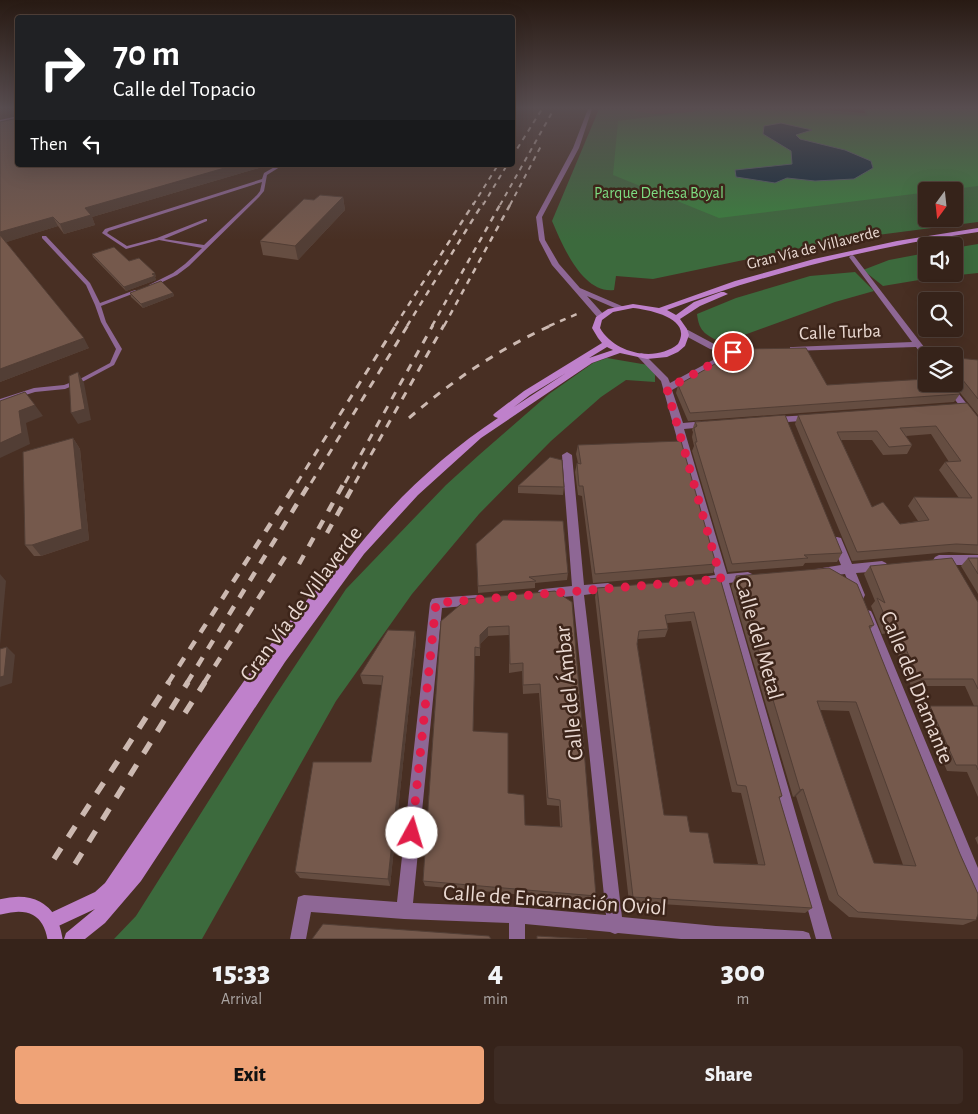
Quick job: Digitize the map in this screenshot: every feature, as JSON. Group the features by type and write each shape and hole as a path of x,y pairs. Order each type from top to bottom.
{"street":[{"path":"573,153 539,217 542,240 556,264 601,316"},
{"name":"Gran Vía de Villaverde","path":"660,310 753,277 815,260 867,248 978,230"},
{"name":"Gran Vía de Villaverde","path":"676,319 697,304 758,282 852,257 978,235"},
{"path":"852,257 920,347"},
{"path":"580,290 620,307"},
{"path":"685,332 685,340 674,350 656,356 641,356 618,351 606,344 599,337 596,330 601,316 609,311 620,307 647,307 660,310 676,319 685,332 713,346 733,352 762,350"},
{"name":"Gran Vía de Villaverde","path":"52,921 101,898 112,889 202,752 270,654 355,548 411,489 472,434 519,399 606,344"},
{"name":"Calle Turba","path":"782,350 918,344"},
{"name":"Gran Vía de Villaverde","path":"72,939 99,917 135,875 281,658 360,551 414,492 478,436 589,361 618,351"},
{"path":"667,389 733,352"},
{"name":"Calle del Metal","path":"641,356 662,375 679,426 824,939"},
{"path":"954,392 978,424"},
{"path":"953,407 965,407"},
{"path":"766,421 816,417"},
{"path":"786,419 792,433"},
{"path":"679,426 716,424"},
{"name":"Calle del Ámbar","path":"567,455 578,590 615,926"},
{"name":"Calle del Diamante","path":"833,532 978,887"},
{"path":"930,561 952,564 978,560"},
{"path":"805,573 892,565"},
{"path":"699,581 757,576"},
{"path":"535,594 623,587"},
{"path":"404,911 436,603 486,599"},
{"path":"0,907 7,904 26,903 41,909 52,921 55,939"},
{"name":"Calle de Encarnación Oviol","path":"298,939 304,903 404,911 517,915 716,936 803,939"},
{"path":"517,915 517,939"}],"lane":[{"path":"98,305 160,282 175,274 206,247 258,196 262,191 265,174 276,167"},
{"path":"205,220 159,239 126,248 104,233 108,230 263,180"},
{"path":"0,401 34,390 65,387 112,364 119,348 100,317 98,305 88,284 44,237"},
{"path":"159,239 206,247"}],"green space":[{"name":"Parque Dehesa Boyal","path":"581,153 978,153 978,222 963,224 963,182 918,182 918,228 932,228 839,240 653,279 616,276 614,290 603,289 592,284 575,266 552,221"},
{"path":"615,153 978,153 978,186 963,188 963,182 918,182 918,193 719,218 613,175"},
{"path":"978,244 978,273 963,275 963,246"},
{"path":"918,255 918,280 883,286 863,270 889,260"},
{"path":"855,272 874,291 835,302 722,343 705,333 698,320 697,314 736,298 810,276"},
{"path":"607,358 648,365 655,375 655,382 626,380 601,397 551,441 479,514 412,594 336,701 202,939 114,939 136,916 273,699 346,589 446,485 479,455 549,394 593,363"}],"water":[{"path":"791,153 852,153 871,161 873,168 854,179 815,181 787,178 775,183 736,177 735,170 792,164"}],"building":[{"path":"0,153 15,153 15,167 228,167 85,208 91,215 60,224 53,217 0,232"},
{"path":"320,195 343,197 295,246 260,241 304,199 314,200"},
{"path":"0,235 84,338 0,369"},
{"path":"114,247 129,261 139,258 155,273 152,274 155,276 124,287 92,254"},
{"path":"161,281 173,293 141,304 130,293"},
{"path":"806,348 827,385 918,379 918,392 958,392 960,394 690,413 678,385 741,349"},
{"path":"963,358 978,360 978,399 963,380"},
{"path":"78,372 85,409 71,413 69,376"},
{"path":"25,392 35,405 19,411 22,433 0,443 0,401"},
{"path":"967,403 978,417 978,545 956,544 857,552 798,415","holes":["936,426 961,461 945,462 972,498 914,497 929,520 900,524 883,502 872,507 837,432 877,431 889,447 912,445 900,428"]},
{"path":"785,415 842,553 804,555 808,558 732,564 695,442 697,442 694,428 697,426 695,422"},
{"path":"73,438 82,529 32,545 25,545 23,452"},
{"path":"681,441 716,564 595,574 583,486 579,486 577,463 581,464 578,445"},
{"path":"550,457 562,460 564,487 518,486"},
{"path":"503,520 563,521 568,573 529,577 536,581 478,586 476,544"},
{"path":"952,558 978,602 978,689 973,679 919,679 896,626 889,626 877,598 885,603 870,566"},
{"path":"968,558 978,558 978,574"},
{"path":"829,568 857,584 874,625 869,626 881,657 960,854 978,894 978,914 976,920 858,912 838,895 803,789 800,790 736,576","holes":["817,701 856,702 916,866 874,863"]},
{"path":"720,578 782,796 779,797 812,908 633,897 597,588","holes":["694,612 737,785 746,786 765,865 714,863 708,833 690,832 687,816 664,815 637,644 639,631 668,629 665,615"]},
{"path":"555,591 572,602 596,896 423,881 441,621 467,599","holes":["509,626 510,664 523,663 523,685 540,684 548,798 560,800 562,827 525,825 524,795 508,793 508,733 473,731 475,647 480,648 480,635 488,627"]},
{"path":"388,630 415,631 388,879 295,872 313,762 371,762 383,676 360,675"},
{"path":"7,647 4,676 0,677 0,649"},
{"path":"930,706 978,706 978,770 976,765 956,765"},
{"path":"323,924 489,936 491,939 312,939"},
{"path":"537,936 587,939 537,939"}],"railway":[{"path":"500,205 529,153"},
{"path":"510,205 537,153"},
{"path":"473,205 497,167"},
{"path":"483,205 506,167"},
{"path":"395,326 474,203"},
{"path":"407,326 483,203"},
{"path":"432,326 501,203"},
{"path":"444,326 511,203"},
{"path":"549,326 577,314"},
{"path":"297,483 396,325"},
{"path":"311,483 408,325"},
{"path":"345,483 433,325"},
{"path":"355,483 444,325"},
{"path":"409,418 477,366 513,344 552,325"},
{"path":"168,683 298,481"},
{"path":"187,683 311,481"},
{"path":"299,564 345,481"},
{"path":"327,533 356,481"},
{"path":"204,683 290,549"},
{"path":"54,859 169,682"},
{"path":"75,864 188,682"},
{"path":"185,713 205,682"}],"route":[{"path":"412,833 436,603 721,579 667,389 733,352"}]}
